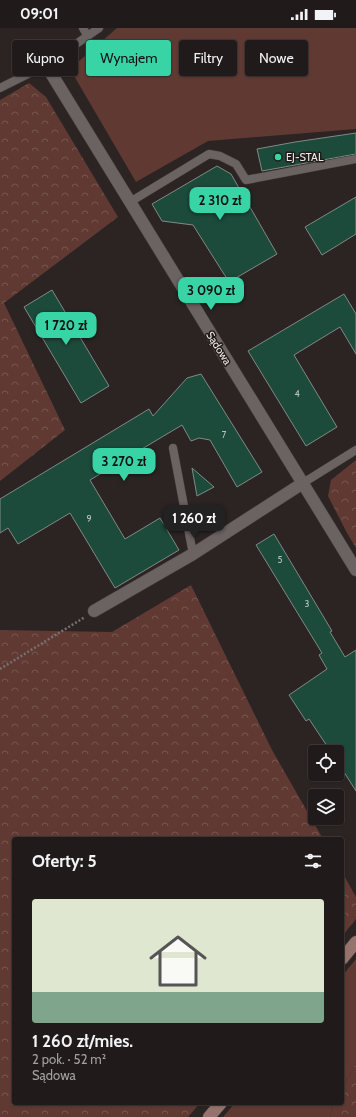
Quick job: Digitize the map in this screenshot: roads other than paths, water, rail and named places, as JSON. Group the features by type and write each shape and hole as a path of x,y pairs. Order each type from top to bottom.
{"main road":[{"path":"344,957 356,942"},
{"path":"209,1117 220,1105"}],"street":[{"name":"Sądowa","path":"53,76 356,570"},
{"path":"94,611 194,554 303,484"}],"lane":[{"path":"76,40 85,32 99,28"},
{"path":"0,88 24,76"},
{"path":"130,202 209,154 220,156 236,164 246,180 356,159"},
{"path":"173,448 194,554"},
{"path":"303,484 356,450"}],"place":[{"name":"EJ-STAL","path":"278,157"}]}
